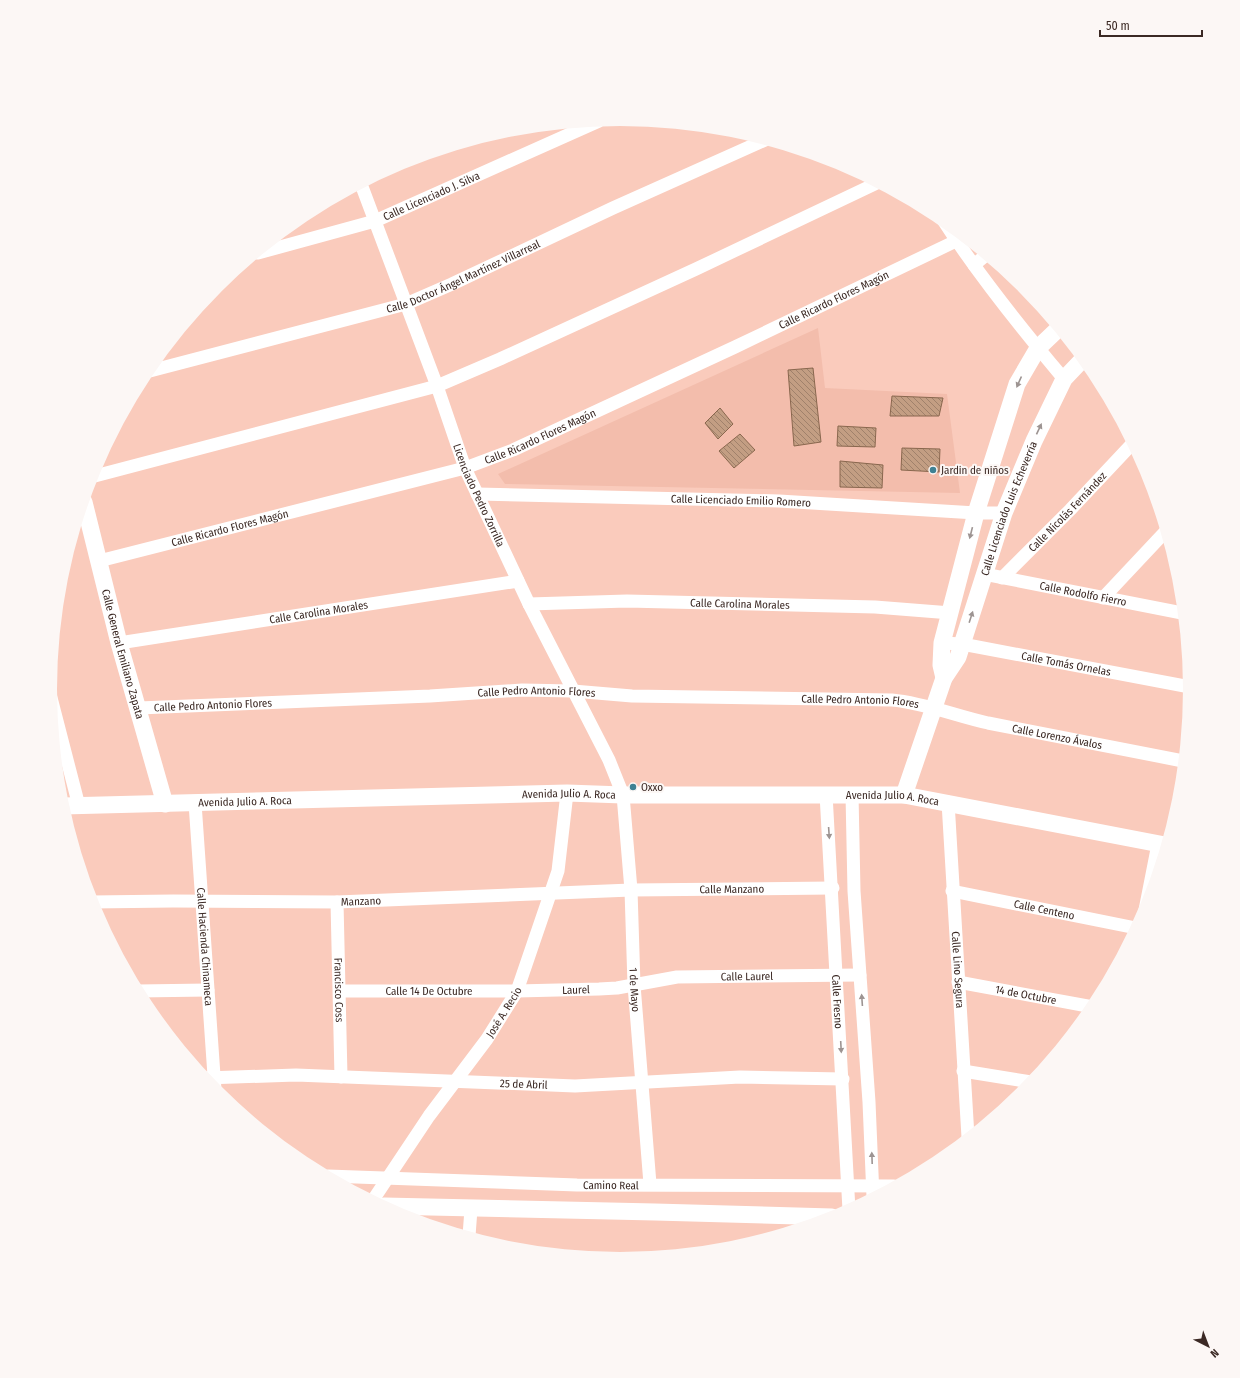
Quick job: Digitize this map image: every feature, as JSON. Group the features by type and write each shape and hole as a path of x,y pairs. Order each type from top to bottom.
{"street":[{"name":"Calle Licenciado J. Silva","path":"267,251 375,221 586,127"},
{"name":"Calle Doctor Ángel Martínez Villarreal","path":"157,369 406,304 452,284 613,208 758,143"},
{"path":"100,475 437,386 500,359 872,185"},
{"name":"Licenciado Pedro Zorrilla","path":"363,188 437,386 465,468 529,604 609,760 623,795"},
{"path":"952,234 1038,348 1064,379"},
{"name":"Calle Ricardo Flores Magón","path":"99,561 465,468 512,450 735,347 956,241"},
{"path":"974,265 982,258"},
{"name":"Calle Licenciado Luis Echeverría","path":"944,678 941,665 942,644 976,513 1017,384 1038,348 1055,332"},
{"name":"Calle Licenciado Luis Echeverría","path":"904,795 944,678 958,656 1004,513 1034,441 1064,379 1079,363"},
{"name":"Calle Nicolás Fernández","path":"1002,578 1070,510 1128,448"},
{"name":"Calle Licenciado Emilio Romero","path":"477,494 780,501 976,513 1004,513"},
{"name":"Calle General Emiliano Zapata","path":"86,511 119,643 139,708 165,804"},
{"path":"1103,598 1162,536"},
{"name":"Calle Rodolfo Fierro","path":"984,574 1177,611"},
{"name":"Calle Carolina Morales","path":"119,643 518,581"},
{"name":"Calle Carolina Morales","path":"529,604 628,601 875,607 951,613"},
{"name":"Calle Tomás Ornelas","path":"942,644 962,644 1183,686"},
{"name":"Calle Pedro Antonio Flores","path":"139,708 430,696 522,690 573,691 632,696 892,700 912,702 933,709"},
{"name":"Calle Lorenzo Ávalos","path":"933,709 988,723 1178,760"},
{"path":"61,752 71,806"},
{"name":"Avenida Julio A. Roca","path":"71,806 568,793 623,795 904,795 948,802 1161,844"},
{"name":"José A. Recio","path":"376,1196 429,1116 487,1039 516,991 558,872 562,851 568,793"},
{"name":"Calle Fresno","path":"826,794 833,888 848,1203"},
{"path":"852,794 854,891 869,1102 873,1191"},
{"name":"1 de Mayo","path":"623,795 631,890 634,985 650,1184"},
{"name":"Calle Lino Segura","path":"948,802 952,892 968,1132"},
{"name":"Calle Hacienda Chinameca","path":"195,803 208,990 211,1075"},
{"name":"Calle Manzano","path":"631,890 833,888"},
{"name":"Manzano","path":"99,902 337,902 631,890"},
{"name":"Calle Centeno","path":"952,892 1130,927"},
{"name":"Francisco Coss","path":"337,902 341,990 342,1077"},
{"name":"Calle Laurel","path":"634,985 677,976 860,975"},
{"name":"14 de Octubre","path":"958,982 1085,1006"},
{"name":"Laurel","path":"516,991 617,988 634,985"},
{"path":"145,991 208,990"},
{"name":"Calle 14 De Octubre","path":"341,990 516,991"},
{"path":"963,1070 1024,1081"},
{"name":"25 de Abril","path":"216,1080 261,1074 575,1086 740,1077 842,1079"},
{"name":"Camino Real","path":"337,1176 540,1184 745,1186 847,1185 873,1191"},
{"path":"399,1207 655,1212 799,1222"},
{"path":"469,1231 470,1209"}],"shaded area":[{"path":"818,328 825,388 947,394 960,493 505,484 498,474"}],"building":[{"path":"813,368 821,442 794,446 788,370"},
{"path":"892,396 943,398 939,416 890,416"},
{"path":"720,408 733,424 718,439 705,423"},
{"path":"838,426 876,428 875,447 837,446"},
{"path":"740,434 755,450 734,468 719,451"},
{"path":"902,448 940,449 939,472 901,470"},
{"path":"840,461 883,465 882,488 840,487"}],"place":[{"name":"Jardin de niños","path":"933,470"},
{"name":"Oxxo","path":"633,787"}]}
